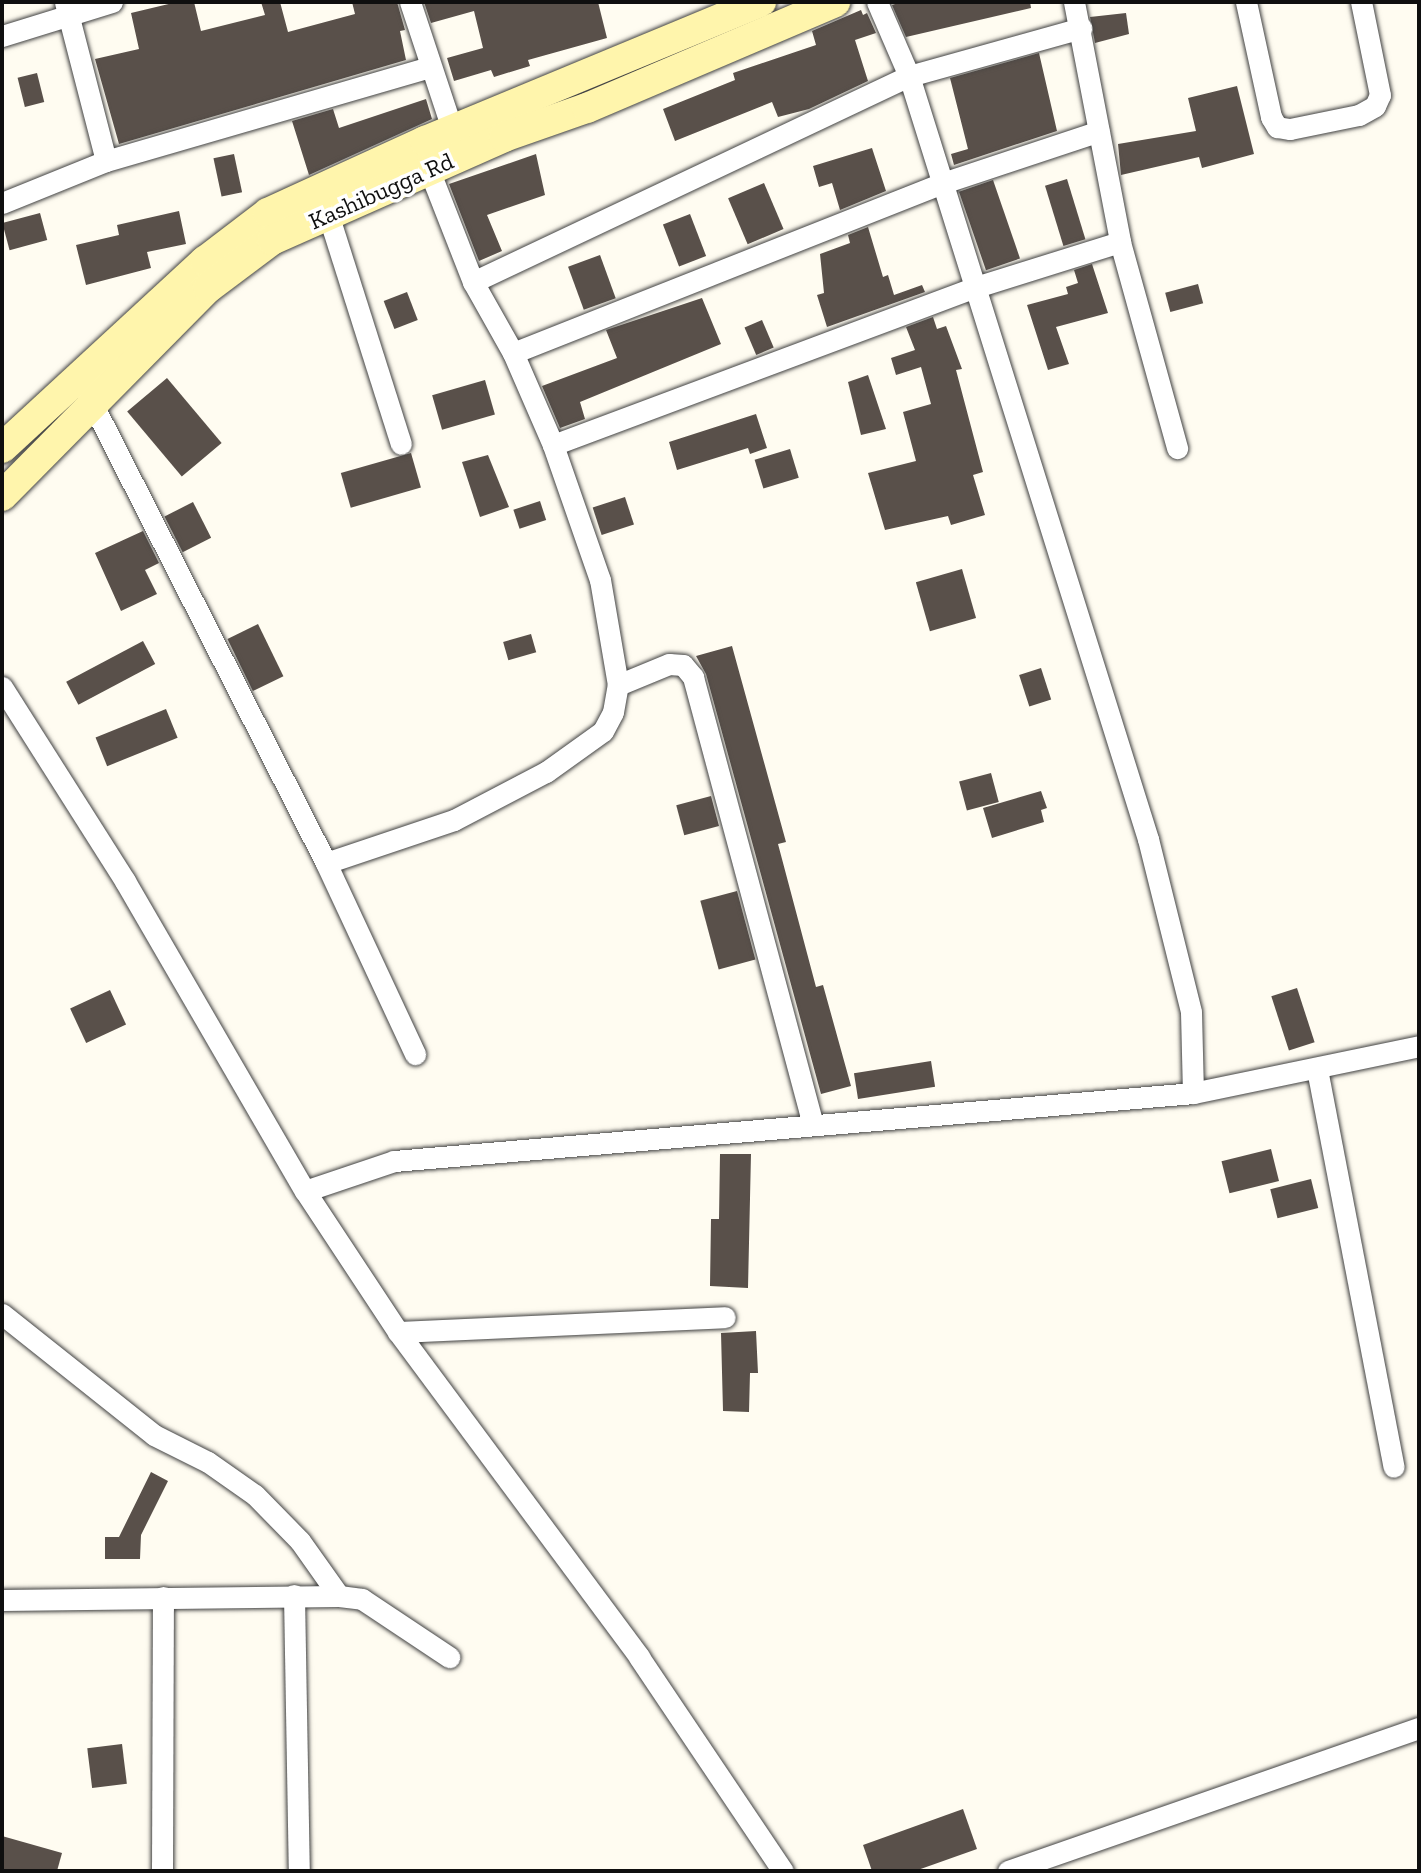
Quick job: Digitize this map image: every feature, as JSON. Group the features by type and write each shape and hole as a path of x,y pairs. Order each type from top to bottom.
{"main road":[{"name":"Kashibugga Rd","path":"2,496 86,392 205,261 268,213 761,2"},
{"name":"Kashibugga Rd","path":"2,448 86,392 242,260 328,214 504,137 587,108 835,2"}],"street":[{"path":"2,36 67,8 112,2"},
{"path":"410,2 429,67 453,132"},
{"path":"877,2 909,76 1148,839 1191,1012 1193,1093"},
{"path":"1074,2 1120,242 1177,448"},
{"path":"1246,2 1270,117 1277,127 1290,129 1359,115 1375,106 1380,95 1361,2"},
{"path":"67,8 106,161"},
{"path":"473,282 909,76 1081,28"},
{"path":"2,203 106,161 429,67"},
{"path":"513,353 943,183 1099,131"},
{"path":"326,863 454,820 546,772 603,731 613,712 618,685 600,580 554,444 513,353 473,282 429,170"},
{"path":"328,214 401,443"},
{"path":"554,444 976,287 1120,242"},
{"path":"86,392 326,863 415,1054"},
{"path":"618,685 669,664 683,665 693,677 813,1124"},
{"path":"2,687 125,881 305,1191 398,1332 639,1657 783,1871"},
{"path":"305,1191 394,1161 1193,1093 1418,1050"},
{"path":"1317,1069 1394,1467"},
{"path":"2,1314 155,1435 208,1462 255,1495 300,1541 339,1596"},
{"path":"398,1332 725,1317"},
{"path":"294,1595 299,1871"},
{"path":"2,1600 339,1596 362,1599 449,1657"},
{"path":"162,1871 163,1597"},
{"path":"1008,1871 1419,1728"}],"building":[{"path":"177,2 194,2 201,31 265,15 261,2 280,2 288,32 355,14 352,2 397,2 405,30 400,31 406,60 119,144 95,59 139,49 131,13"},
{"path":"424,2 598,2 607,38 528,60 530,66 494,77 491,70 454,81 447,58 483,48 474,11 431,23"},
{"path":"901,2 1030,2 1031,8 906,37 892,5"},
{"path":"861,10 863,15 867,13 876,33 855,40 868,81 809,109 778,117 772,102 675,141 663,109 735,80 733,73 816,45 812,31"},
{"path":"1126,13 1129,34 1095,43 1090,17"},
{"path":"1039,53 1057,131 954,165 951,154 968,149 950,78"},
{"path":"37,73 44,102 25,107 18,78"},
{"path":"1237,86 1254,154 1202,168 1199,157 1121,175 1118,144 1196,131 1188,98"},
{"path":"426,99 432,119 309,175 292,121 333,109 339,128"},
{"path":"872,148 886,191 840,210 832,183 819,187 813,166"},
{"path":"234,154 242,192 222,197 213,158"},
{"path":"536,154 545,195 487,215 502,251 479,261 449,184"},
{"path":"1067,179 1085,239 1063,246 1045,186"},
{"path":"993,180 1020,258 986,270 959,192"},
{"path":"764,183 784,229 748,244 728,198"},
{"path":"179,211 186,244 147,252 151,268 86,285 76,245 119,235 117,225"},
{"path":"40,213 47,240 10,250 2,223"},
{"path":"690,214 706,256 679,266 663,224"},
{"path":"868,227 883,277 888,275 894,295 922,285 925,292 827,327 817,295 824,293 820,254 850,243 848,235"},
{"path":"600,255 616,298 584,310 568,267"},
{"path":"1092,264 1108,313 1056,327 1069,364 1048,370 1027,305 1068,294 1066,287 1078,283 1074,270"},
{"path":"1198,284 1203,303 1170,312 1165,293"},
{"path":"407,292 418,320 394,329 384,301"},
{"path":"702,298 721,344 580,402 585,419 560,428 542,386 617,358 606,330"},
{"path":"933,317 937,329 946,326 962,369 956,370 983,472 973,475 985,515 951,525 948,516 885,530 868,473 916,461 903,412 931,404 921,367 896,375 891,358 915,350 906,327"},
{"path":"762,320 774,348 756,355 745,327"},
{"path":"868,375 886,429 861,435 848,382"},
{"path":"167,378 222,443 182,477 127,411"},
{"path":"485,380 495,415 442,430 432,395"},
{"path":"756,414 767,448 750,454 748,448 677,470 669,442"},
{"path":"790,449 799,478 763,489 755,460"},
{"path":"411,453 421,488 351,508 341,473"},
{"path":"488,455 509,507 480,517 462,462"},
{"path":"625,497 634,525 602,535 593,508"},
{"path":"540,501 546,520 520,529 513,510"},
{"path":"193,502 211,538 183,552 164,517"},
{"path":"143,531 159,563 145,570 157,594 121,611 95,553"},
{"path":"962,569 976,618 930,631 916,582"},
{"path":"258,624 283,676 253,691 227,639"},
{"path":"531,634 536,652 508,660 503,642"},
{"path":"143,641 155,664 78,705 66,682"},
{"path":"732,646 786,842 778,844 816,987 823,985 851,1086 821,1094 706,674 696,656"},
{"path":"1041,668 1051,699 1029,706 1019,675"},
{"path":"166,709 178,738 107,766 96,737"},
{"path":"991,773 999,802 967,811 959,782"},
{"path":"1041,791 1047,808 1041,810 1044,822 992,838 983,808"},
{"path":"711,796 719,826 684,835 676,805"},
{"path":"737,891 755,960 719,969 700,901"},
{"path":"1297,988 1315,1042 1289,1051 1271,996"},
{"path":"110,990 126,1024 86,1043 70,1009"},
{"path":"931,1061 935,1087 858,1099 854,1073"},
{"path":"1271,1149 1279,1181 1229,1193 1222,1161"},
{"path":"720,1154 751,1154 748,1288 710,1286 711,1219 719,1219"},
{"path":"1311,1179 1318,1208 1278,1218 1270,1189"},
{"path":"756,1331 758,1373 750,1373 749,1412 723,1411 721,1333"},
{"path":"151,1472 168,1481 141,1535 140,1559 105,1559 105,1537 119,1537"},
{"path":"122,1744 127,1784 92,1788 87,1748"},
{"path":"963,1809 977,1849 915,1871 872,1871 863,1845"},
{"path":"2,1836 62,1853 57,1871 2,1871"}]}
